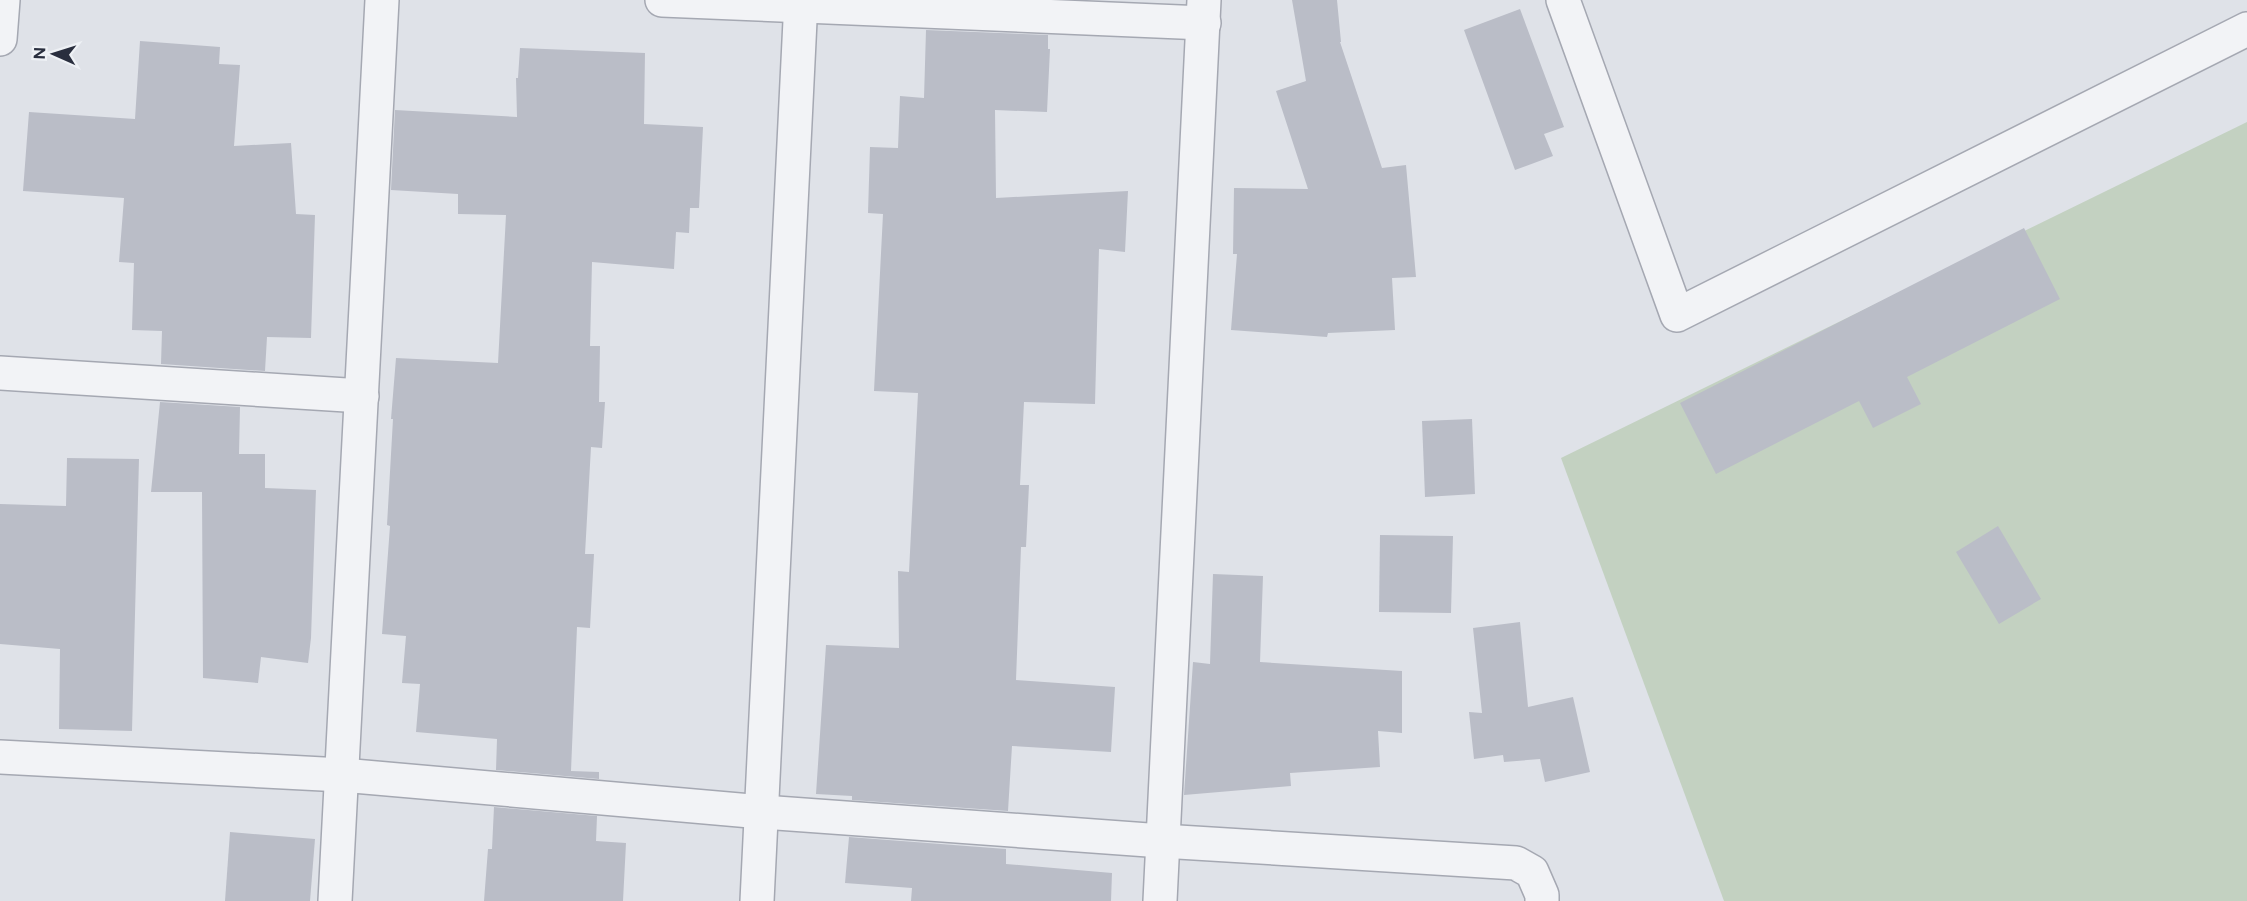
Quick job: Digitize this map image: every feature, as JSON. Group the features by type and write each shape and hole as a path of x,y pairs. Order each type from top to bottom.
{"street":[{"path":"335,901 382,0"},
{"path":"662,0 1204,11 1160,901"},
{"path":"1563,0 1677,315 2247,29"},
{"path":"0,39 2,4"},
{"path":"757,901 801,4"},
{"path":"0,373 362,396"},
{"path":"0,757 342,775 762,812 1162,841 1516,863 1532,872 1542,895 1542,901"}],"green space":[{"path":"2247,122 2247,901 1724,901 1561,458"}],"building":[{"path":"1292,0 1337,0 1340,42 1382,168 1406,165 1416,277 1392,278 1395,330 1328,333 1327,337 1231,330 1237,254 1233,254 1234,188 1308,189 1276,91 1306,81"},
{"path":"1520,9 1564,127 1544,134 1553,156 1515,170 1464,30"},
{"path":"926,30 1048,35 1048,49 1050,49 1047,112 995,110 996,198 1128,191 1125,252 1099,249 1095,404 1024,402 1020,485 1029,485 1026,547 1021,547 1016,680 1115,687 1111,752 1012,746 1008,811 852,800 852,796 816,794 826,645 899,648 898,571 909,572 918,393 874,391 883,214 868,213 870,147 898,148 900,96 924,98"},
{"path":"140,41 220,47 219,64 240,65 234,146 291,143 296,214 315,215 311,338 267,337 265,371 161,364 162,331 132,330 134,263 119,262 124,198 23,191 29,112 135,119"},
{"path":"520,48 645,53 644,124 703,127 699,208 690,208 689,233 676,232 674,269 592,262 590,346 600,346 599,402 605,402 602,448 591,447 585,554 594,554 590,628 577,627 571,771 599,772 599,779 496,770 497,739 416,732 420,684 402,683 406,636 382,634 390,526 387,525 396,358 498,363 506,215 458,214 458,194 391,190 395,110 517,117 516,78 518,78"},
{"path":"2024,228 2060,299 1907,377 1921,404 1873,428 1859,401 1716,474 1680,403"},
{"path":"160,402 240,407 239,454 265,454 265,488 316,490 311,638 308,663 261,657 258,683 203,678 202,492 151,492"},
{"path":"1472,419 1475,494 1425,497 1422,421"},
{"path":"67,458 139,459 132,731 59,729 60,649 0,644 0,504 66,506"},
{"path":"1998,526 2041,599 1999,624 1956,552"},
{"path":"1380,535 1453,536 1451,613 1379,612"},
{"path":"1213,574 1263,576 1260,662 1402,671 1402,733 1378,731 1380,767 1290,773 1291,786 1184,795 1193,662 1210,664"},
{"path":"1520,622 1528,707 1573,697 1590,772 1545,782 1540,759 1504,762 1503,755 1474,759 1469,712 1482,713 1473,628"},
{"path":"494,807 597,816 596,841 626,843 623,901 484,901 488,849 492,849"},
{"path":"230,832 315,839 310,901 225,901"},
{"path":"849,837 1006,849 1006,864 1112,873 1111,901 911,901 912,888 845,883"}]}
